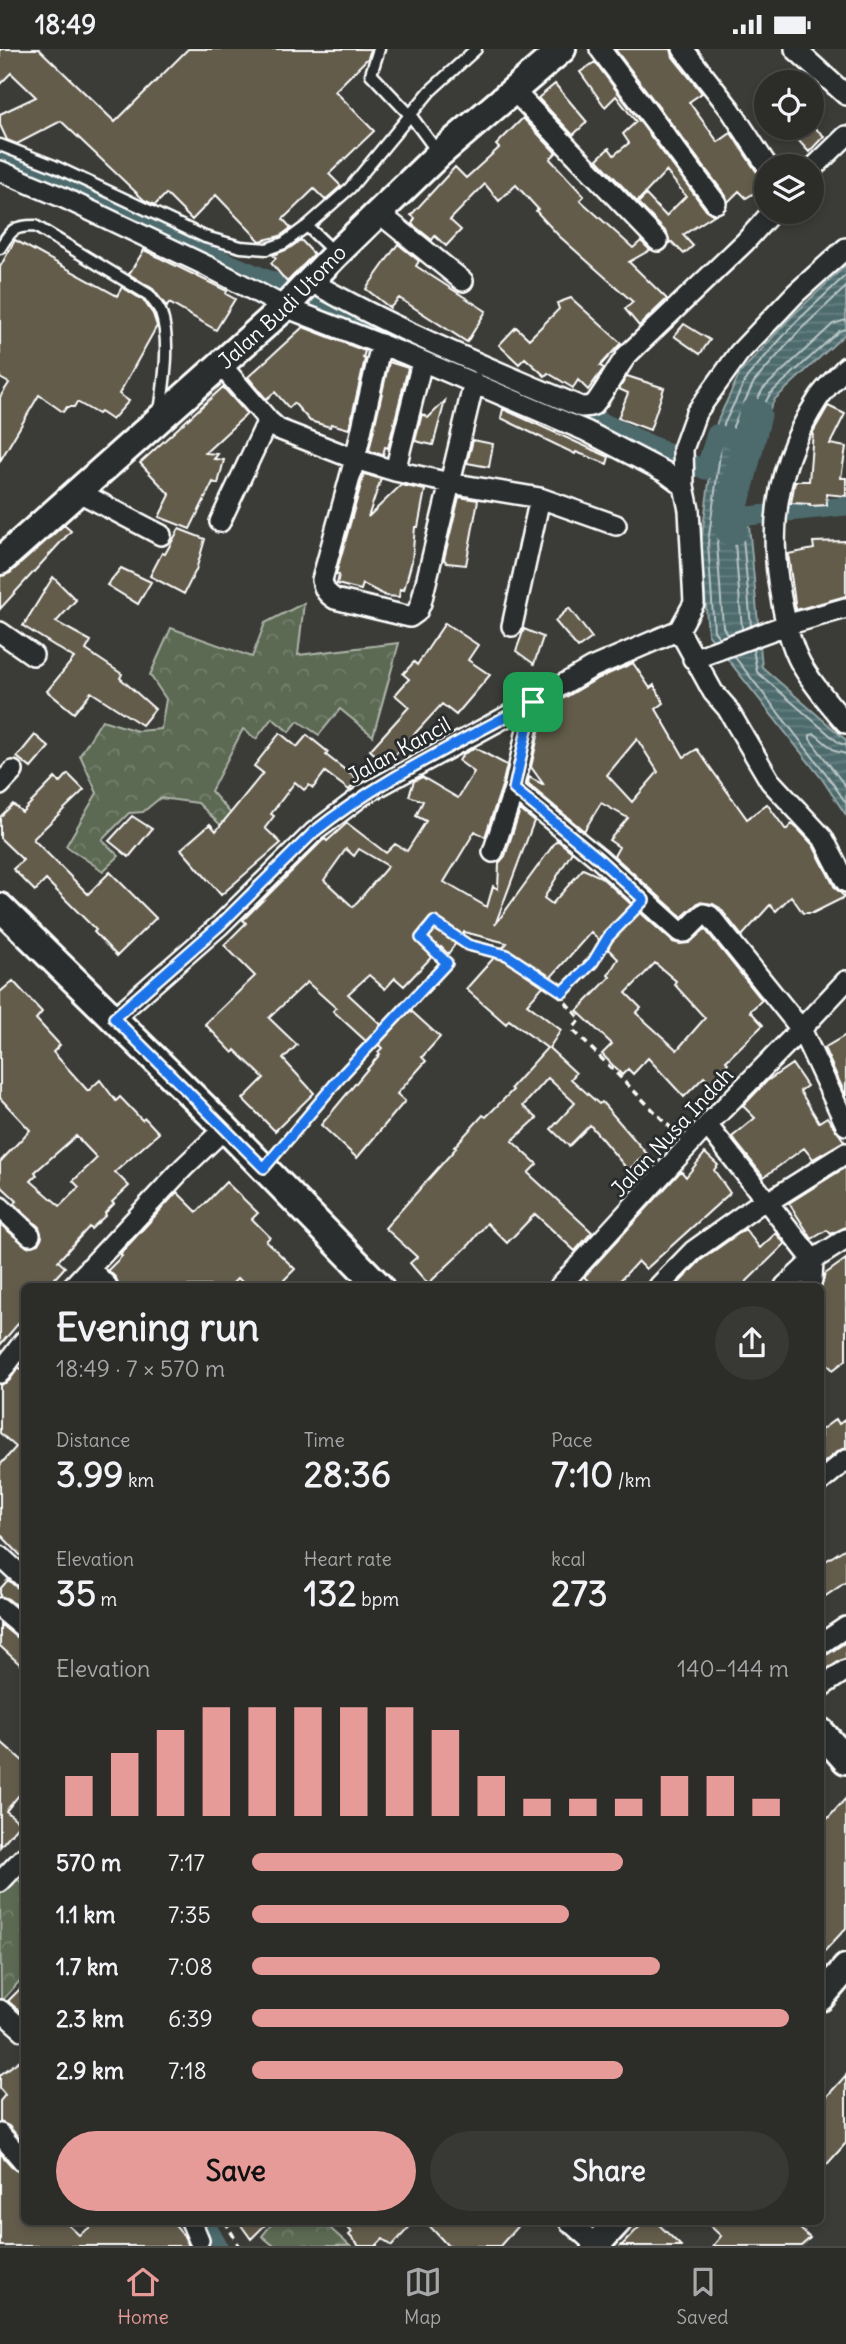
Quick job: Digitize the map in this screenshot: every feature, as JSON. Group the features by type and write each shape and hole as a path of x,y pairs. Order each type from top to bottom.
{"main road":[{"name":"Jalan Budi Utomo","path":"0,561 298,294 439,155 562,49"},
{"path":"0,907 225,1128 370,1283"},
{"path":"824,1735 846,1760"},
{"path":"824,1994 846,1968"},
{"path":"596,2246 614,2225"}],"street":[{"path":"600,49 716,203"},
{"path":"683,49 730,109 759,154"},
{"path":"795,49 846,95"},
{"path":"514,91 568,151 658,241"},
{"path":"824,158 846,137"},
{"path":"0,171 195,260 387,324 581,407 587,407 596,401 627,355 761,224"},
{"path":"379,213 463,281"},
{"path":"846,248 796,293 739,353 696,413 683,449 694,603 679,629 702,656 713,692 727,708 770,781 823,838 846,881"},
{"path":"298,294 381,344 474,382 684,479"},
{"path":"381,344 355,459 322,580 327,594 335,599 404,617 410,617 417,612 474,382"},
{"path":"395,471 422,362"},
{"path":"221,365 278,429 355,459 395,471 540,498 616,525"},
{"path":"846,367 818,398 797,441 776,506 774,530 780,627 801,663 846,723"},
{"path":"220,522 268,420"},
{"path":"77,491 161,535"},
{"path":"512,626 540,498"},
{"path":"702,656 780,627 846,608"},
{"name":"Jalan Kancil","path":"114,1018 220,925 314,832 363,795 591,668 679,629"},
{"path":"0,632 33,655"},
{"path":"493,852 514,789 533,702"},
{"path":"514,789 598,858 682,933 703,914 710,916 801,1028 846,1125"},
{"name":"Jalan Nusa Indah","path":"563,1283 707,1125 846,981"},
{"path":"707,1125 767,1200 813,1270"},
{"path":"76,1283 184,1167 225,1128"},
{"path":"662,1283 693,1251 767,1200 846,1153"},
{"path":"0,1207 30,1235"},
{"path":"790,1283 813,1270 846,1239"},
{"path":"89,1268 104,1283"},
{"path":"0,1373 20,1355"},
{"path":"824,1478 846,1460"},
{"path":"0,1556 21,1575"},
{"path":"0,1608 21,1626"},
{"path":"824,1642 846,1627"},
{"path":"824,1685 846,1670"},
{"path":"0,1882 21,1860"},
{"path":"0,2010 21,2028"},
{"path":"0,2134 21,2158"},
{"path":"193,2225 199,2239"},
{"path":"573,2225 596,2246"}],"lane":[{"path":"379,49 371,74 411,116 439,155"},
{"path":"0,145 54,166 205,237 242,247 267,249 284,243 350,188 430,91 476,49"},
{"path":"0,248 10,231 21,226 35,226 149,295 161,311 164,330 165,372 159,419"},
{"path":"307,226 336,254"}],"path":[{"path":"644,900 608,937 593,962 561,995 580,1019 574,1031 690,1145"},
{"path":"264,1168 344,1073 447,963 421,938 434,922 468,945 507,955 563,992"},
{"path":"227,2225 239,2246"}],"green space":[{"path":"304,603 298,655 399,643 373,736 340,709 319,735 298,721 289,732 272,718 256,739 243,729 211,791 247,832 238,842 198,803 160,798 143,812 129,813 102,840 119,856 103,871 66,846 97,793 80,755 102,720 137,731 161,729 166,699 150,675 171,628 252,657 265,623"},
{"path":"14,1877 21,1882 21,1979 1,2002 0,1893"},
{"path":"271,2225 326,2225 350,2246 274,2246 262,2236"}],"water":[{"path":"846,265 846,333 775,399 734,476 748,514 762,667 846,740 846,815 822,779 708,634 701,543 717,422 740,373 790,318"}],"building":[{"path":"0,49 39,49 115,122 188,49 371,49 368,58 335,91 374,131 329,174 341,186 325,200 314,189 283,219 291,228 280,236 260,241 216,195 192,220 166,194 155,205 144,200 61,121 17,144 7,140 0,125 0,114 36,97 11,73 0,84"},
{"path":"615,49 671,49 673,57 702,93 689,102 718,142 731,133 754,168 754,193 746,198 739,191 728,202"},
{"path":"595,62 706,210 714,215 683,235 693,246 684,254 670,243 667,233 638,203 646,195 666,216 686,196 666,171 637,202 597,159 609,148 614,155 629,143 623,134 636,122 616,96 605,107 580,72"},
{"path":"555,84 587,122 573,135 538,98"},
{"path":"523,118 556,153 550,159 584,196 580,200 633,248 641,241 650,250 629,262 667,299 639,326 625,309 633,302 558,235 516,185 499,201 485,184 450,220 461,230 446,246 435,236 432,240 412,224 415,218 411,215 455,167 466,178 499,148 496,145"},
{"path":"798,140 820,140 809,152"},
{"path":"15,240 117,296 122,287 144,301 157,326 119,394 129,401 112,420 77,402 74,407 67,407 63,412 39,395 0,461 0,397 9,383 0,378 0,267"},
{"path":"301,240 314,254 287,282 271,263 276,258 273,255"},
{"path":"398,244 419,261 416,266 486,311 467,342 399,298 390,308 366,289"},
{"path":"144,250 227,291 226,294 235,299 216,330 169,303 167,307 153,289 129,274"},
{"path":"571,298 621,343 600,366 604,368 588,390 578,380 573,388 548,373 545,376 525,358 519,364 499,345 516,327 529,339 559,309 557,303"},
{"path":"684,324 710,340 700,354 674,336"},
{"path":"303,327 365,351 349,429 310,421 294,403 289,408 275,392 266,399 248,377"},
{"path":"389,362 408,368 388,448 385,447 383,455 369,451"},
{"path":"627,376 664,388 650,430 618,418 628,393 619,389"},
{"path":"223,387 247,414 205,453 218,454 214,459 224,460 218,484 213,482 190,529 159,517 170,495 140,463"},
{"path":"445,401 433,445 415,441 422,414 428,418"},
{"path":"828,406 845,414 830,444 846,447 841,478 846,478 846,496 826,494 827,505 791,503 795,481 809,481 813,432"},
{"path":"503,409 609,457 607,464 576,452 575,454 501,418"},
{"path":"473,440 493,444 489,467 467,463"},
{"path":"364,474 381,479 368,517 401,485 425,490 418,527 415,527 412,561 404,590 400,589 399,597 386,596 363,584 361,590 337,584 339,575 336,574"},
{"path":"459,497 478,500 466,565 447,563 444,559"},
{"path":"64,525 71,531 0,609 0,576 10,573"},
{"path":"179,529 205,539 196,570 184,594 150,576"},
{"path":"846,541 846,596 796,610 788,554 814,549 813,542"},
{"path":"121,568 151,582 138,604 107,585"},
{"path":"53,577 76,600 56,622 91,641 86,650 122,674 120,678 155,709 142,725 91,692 74,713 47,691 74,658 23,626"},
{"path":"569,608 592,638 578,648 555,621"},
{"path":"445,623 478,645 468,660 490,675 456,715 442,704 386,765 370,750 409,707 395,695 409,679 403,674 414,662 417,665"},
{"path":"524,629 543,637 534,664 516,651"},
{"path":"633,663 650,688 654,685 664,703 656,709 684,757 697,749 747,819 767,804 786,830 792,824 799,830 813,845 835,888 845,897 813,913 803,913 791,896 776,911 770,905 742,936 720,908 713,904 699,902 682,917 614,856 619,847 609,840 628,818 601,803 584,831 528,784 529,777 544,785 531,767 544,710 597,679","holes":["637,739 658,772 632,802 607,775"]},
{"path":"280,733 297,747 307,735 328,752 326,755 358,780 349,790 325,772 313,788 309,785 304,790 295,782 271,814 274,816 265,828 281,843 221,895 181,849 210,824 216,831 263,773 254,766"},
{"path":"35,735 49,747 31,768 17,757"},
{"path":"475,748 507,765 485,837 475,831 444,882 487,907 493,886 498,889 499,863 505,856 520,810 534,821 495,925 557,840 572,852 544,898 552,904 583,869 601,877 673,942 689,943 705,929 762,1000 750,1011 763,1025 726,1061 728,1063 710,1083 704,1077 684,1097 648,1058 633,1074 628,1069 622,1075 602,1054 612,1044 577,1011 610,977 608,975 618,959 591,932 527,1004 561,1030 549,1048 576,1073 571,1079 599,1104 602,1102 647,1154 628,1170 590,1125 569,1146 551,1129 575,1103 548,1078 523,1106 537,1118 512,1141 537,1164 528,1173 592,1232 575,1251 535,1214 507,1243 487,1223 470,1244 427,1283 410,1263 417,1257 385,1228 456,1148 454,1147 483,1115 486,1117 513,1090 511,1088 547,1048 509,1020 506,1024 466,989 507,943 464,932 448,954 441,947 404,986 395,978 385,989 369,975 348,994 389,1032 409,1009 440,1037 422,1057 426,1061 397,1094 405,1101 357,1158 321,1125 380,1054 378,1052 382,1048 371,1038 367,1042 333,1011 336,1008 307,982 269,1018 297,1045 283,1059 314,1093 275,1131 243,1099 264,1078 235,1050 233,1053 205,1024 255,976 224,945 246,923 243,920 322,841 327,841 347,823 386,853 395,844 407,851 426,821 416,816 423,801 409,796 414,781 422,777 458,798 474,772 459,761 463,754","holes":["346,849 354,856 359,849 388,866 353,907 324,880","655,963 676,981 674,984 705,1018 677,1050 636,1013 641,1008 626,993"]},
{"path":"68,774 84,790 33,839 88,894 110,872 156,918 117,956 94,932 96,930 46,880 35,891 13,869 23,860 0,838 0,817 13,804 22,812 55,778 60,783"},
{"path":"132,816 152,829 129,857 109,841"},
{"path":"13,981 42,1012 36,1019 60,1045 53,1052 88,1091 100,1080 116,1101 120,1097 159,1133 115,1172 129,1186 112,1202 114,1204 106,1215 91,1229 89,1227 58,1261 65,1267 51,1283 21,1283 21,1320 0,1345 0,1224 27,1247 38,1244 42,1237 39,1227 14,1204 17,1201 0,1185 0,1162 30,1130 0,1098 0,992","holes":["76,1136 97,1158 73,1181 79,1187 60,1206 31,1181 37,1175 35,1172"]},
{"path":"846,1035 846,1096 824,1048"},
{"path":"792,1064 807,1086 800,1091 819,1122 827,1117 844,1141 813,1159 804,1148 764,1177 732,1137 755,1118 743,1106 767,1081"},
{"path":"705,1153 718,1165 714,1170 730,1193 646,1269 638,1261 618,1283 591,1283 584,1277 681,1171 686,1177"},
{"path":"846,1167 846,1227 831,1234 827,1230 812,1239 789,1203"},
{"path":"226,1182 258,1213 252,1219 270,1237 266,1241 295,1269 281,1283 243,1283 238,1278 233,1283 118,1283 108,1270 177,1192 197,1212"},
{"path":"745,1229 760,1248 776,1233 785,1244 745,1283 679,1283 701,1260"},
{"path":"846,1259 846,1360 833,1370 824,1361 822,1283 825,1274"},
{"path":"19,1367 21,1556 0,1534 0,1465 16,1447 0,1433 0,1385 9,1381"},
{"path":"836,1419 839,1424 846,1419 846,1448 824,1463 824,1428"},
{"path":"846,1548 846,1582 824,1597 824,1562"},
{"path":"8,1580 21,1589 21,1610 0,1596 0,1589"},
{"path":"0,1624 21,1639 21,1665 0,1646"},
{"path":"846,1642 846,1658 824,1670 824,1655"},
{"path":"0,1741 21,1759 21,1793 6,1811 20,1823 0,1847"},
{"path":"846,1798 846,1928 824,1952 824,1823"},
{"path":"21,1988 21,2012 8,2001"},
{"path":"21,2059 21,2140 9,2126 0,2122 0,2101 5,2095 0,2089 0,2075"},
{"path":"846,2075 846,2143 824,2168 824,2100"},
{"path":"0,2153 15,2170 21,2173 21,2225 68,2225 79,2235 93,2225 174,2225 189,2246 0,2246"},
{"path":"241,2225 265,2225 251,2239"},
{"path":"344,2225 411,2225 392,2246 383,2239 376,2246 359,2246 349,2235 352,2232"},
{"path":"429,2225 518,2225 500,2246 448,2246"},
{"path":"641,2225 659,2225 681,2246 621,2246"},
{"path":"709,2225 796,2225 810,2238 801,2246 713,2246 721,2236"}],"waterway":[{"path":"0,152 46,169 224,261 377,325"},
{"path":"570,407 705,470 716,434 739,440"},
{"path":"731,529 729,518 755,415"},
{"path":"729,518 846,506"},
{"path":"206,2225 218,2246"}],"route":[{"path":"533,702 514,789 644,900 608,937 593,962 563,992 507,955 468,945 434,922 421,938 447,963 344,1073 264,1168 114,1018 220,925 331,818 363,795 533,702"}]}
